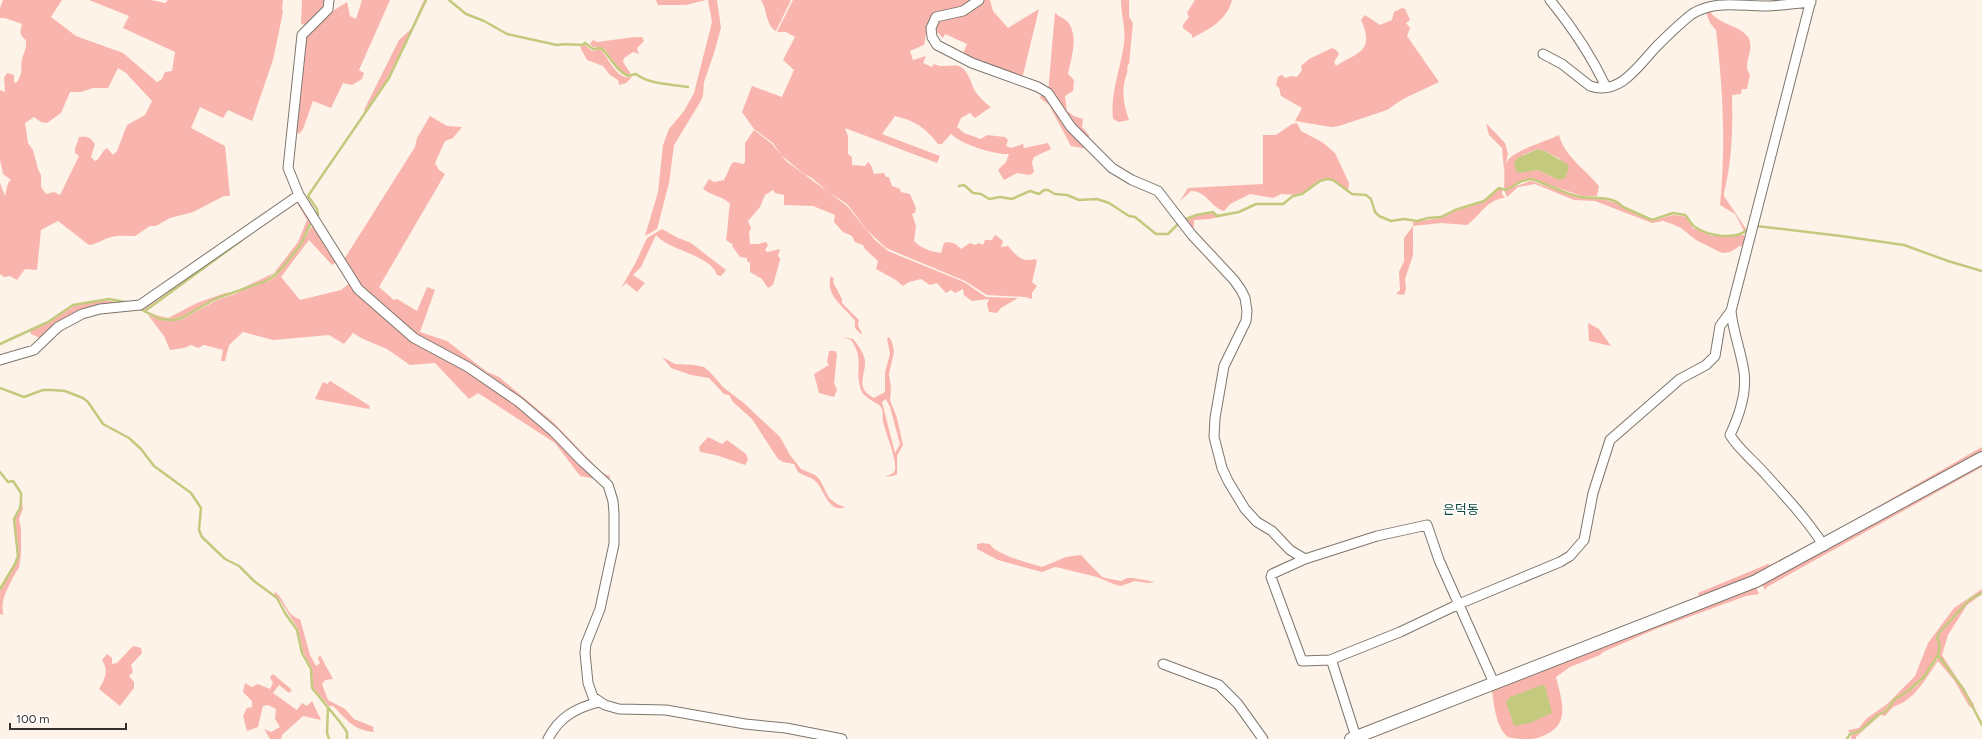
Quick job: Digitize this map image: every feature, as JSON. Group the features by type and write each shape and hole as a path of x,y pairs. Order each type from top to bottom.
{"main road":[{"path":"1354,738 1756,581 1824,546 1982,458"}],"street":[{"path":"329,0 328,9 302,35 288,168 299,195 358,289 369,300 414,338 468,367 519,402 553,431 582,462 608,486 614,513 614,544 600,609 586,644 585,653 590,690 599,702"},
{"path":"979,0 963,11 936,17 931,28 932,37 937,45 972,63 1038,87 1048,93 1071,127 1112,168 1132,180 1158,191 1192,235 1234,280 1241,290 1245,298 1247,311 1246,321 1224,366 1215,418 1214,436 1222,468 1246,509 1257,522 1272,531 1290,550 1305,559"},
{"path":"1550,0 1567,20 1596,66 1606,87"},
{"path":"1543,54 1562,64 1584,84 1594,88 1606,87 1616,85 1630,77 1656,47 1692,14 1707,5 1716,3 1766,6 1811,1 1731,311 1733,331 1744,372 1744,387 1736,420 1730,435 1736,445 1767,476 1816,533 1824,546"},
{"path":"0,360 34,350 58,327 82,314 100,309 140,306 299,195"},
{"path":"1494,683 1459,604 1439,560 1427,525 1377,536 1305,559 1272,574 1271,577 1302,661 1330,660 1400,632 1459,604 1560,562 1579,547 1584,540 1593,493 1610,440 1680,379 1706,365 1715,356 1720,326 1731,311"},
{"path":"1330,660 1332,662 1354,738"},
{"path":"1163,664 1219,685 1238,704 1263,739"},
{"path":"548,739 560,720 568,714 577,709 599,702 619,708 666,710 745,724 786,728 842,739"}],"shaded area":[{"path":"3,0 62,0 51,17 76,36 123,53 157,82 162,79 165,72 172,71 175,52 123,28 129,16 89,0 151,0 165,3 168,0 283,0 283,12 273,60 252,121 228,110 223,118 200,107 191,128 225,146 230,196 224,196 193,212 170,218 156,226 150,226 135,236 114,236 89,245 58,221 41,230 37,270 25,269 17,280 10,276 4,277 0,274 0,183 5,196 8,183 11,180 3,174 0,160 0,90 5,92 4,78 7,73 14,75 14,83 17,82 21,72 22,59 26,48 26,40 21,33 22,24 5,18 0,18 0,8","holes":["118,68 126,73 152,101 145,115 127,125 117,151 113,155 107,148 95,161 91,157 95,144 88,138 79,137 75,149 75,153 79,156 60,195 54,192 46,194 41,187 41,175 33,150 28,143 25,123 34,117 41,122 47,123 61,113 70,92 81,92 93,88 108,88"]},
{"path":"302,0 327,0 327,9 308,25 301,24"},
{"path":"362,0 390,0 359,70 364,73 362,79 352,85 343,83 331,108 313,101 303,129 299,134 296,131 305,35 328,14 347,2 350,16 356,19"},
{"path":"425,0 391,72 375,99 365,111 364,110 399,40 411,29"},
{"path":"656,0 706,0 686,5 658,5"},
{"path":"708,0 717,0 721,28 704,82 703,96 674,145 669,183 657,229 645,236 658,192 663,145 669,129 684,111 694,93 712,22"},
{"path":"761,0 791,0 776,31 768,21"},
{"path":"793,0 972,0 961,7 935,12 928,22 924,45 910,51 913,60 926,56 923,63 932,67 934,64 941,66 961,67 968,75 982,100 991,107 975,118 970,113 961,118 957,127 964,133 981,139 987,135 1005,137 1008,140 1006,146 1011,148 1023,144 1024,148 1048,143 1051,149 1034,157 1032,162 1034,172 1030,175 1017,173 1004,180 998,170 1006,162 1009,154 995,153 978,148 956,138 951,134 942,144 938,144 929,133 914,122 895,116 882,134 940,156 937,163 845,128 848,136 848,154 852,157 852,165 865,166 868,162 871,165 874,174 884,173 886,177 889,177 892,186 900,189 901,192 910,194 916,208 915,213 912,214 916,226 914,241 923,248 941,253 944,243 953,243 961,249 970,243 975,245 979,243 983,245 985,240 992,240 996,235 1003,241 1001,247 1008,246 1022,259 1035,259 1037,261 1032,282 1037,286 1032,293 1032,299 1025,297 987,295 965,281 886,248 867,230 847,204 828,192 812,178 804,174 781,155 773,143 754,129 742,112 752,86 782,97 794,70 783,60 795,37 786,32 777,32"},
{"path":"984,0 990,0 993,11 1008,28 1039,9 1022,79 962,56 967,44 945,34 943,38 935,30 936,21 977,5"},
{"path":"1121,0 1129,0 1129,17 1133,23 1129,64 1127,67 1123,91 1125,108 1129,120 1119,122 1113,119 1112,109 1114,90 1123,52 1124,27"},
{"path":"1195,0 1232,0 1230,7 1217,23 1192,38 1192,35 1183,28 1183,25 1189,17 1187,13"},
{"path":"1402,8 1405,9 1410,20 1406,23 1410,28 1407,36 1439,82 1403,99 1387,110 1339,126 1331,127 1295,121 1302,108 1281,96 1279,88 1276,85 1278,77 1282,75 1285,78 1292,76 1297,77 1302,70 1301,66 1309,59 1332,48 1339,54 1334,62 1336,66 1357,54 1365,45 1365,31 1361,20 1365,15 1380,25 1392,20 1394,12"},
{"path":"1710,11 1718,19 1744,33 1750,42 1750,52 1747,66 1750,75 1747,89 1742,89 1741,94 1732,95 1729,169 1724,193 1724,196 1746,229 1744,231 1735,214 1720,205 1723,161 1722,96 1716,30 1710,23 1706,12"},
{"path":"1055,13 1068,22 1074,41 1068,74 1074,80 1073,91 1065,96 1067,111 1074,116 1083,119 1082,127 1089,135 1089,143 1048,92"},
{"path":"642,37 644,41 637,48 639,54 633,52 624,58 623,62 631,74 628,75 616,66 602,47 593,47 590,44 593,40 597,42"},
{"path":"585,45 592,51 600,49 622,76 632,77 626,83 619,85 618,80 610,75 603,66 587,60 580,47"},
{"path":"1042,93 1088,149 1071,146 1049,105 1040,98"},
{"path":"430,116 447,126 462,127 453,138 445,141 435,163 439,170 445,174 379,287 394,300 397,299 417,311 427,287 435,290 420,332 447,341 487,372 499,377 553,422 603,474 610,476 609,480 552,427 415,334 360,287 343,261 415,147 417,138"},
{"path":"1297,123 1301,131 1322,142 1335,153 1349,183 1348,190 1333,180 1320,180 1297,195 1281,194 1273,198 1250,194 1230,204 1224,211 1215,206 1201,193 1191,191 1180,201 1188,188 1263,184 1263,135 1276,135 1292,124"},
{"path":"1486,123 1505,143 1508,154 1504,170 1502,148 1489,135"},
{"path":"754,130 772,144 786,161 847,206 875,240 888,251 964,282 986,297 1018,298 1001,308 997,313 989,312 987,304 989,299 972,301 964,295 963,289 955,293 951,290 946,293 937,283 930,285 921,279 909,282 903,286 896,280 876,269 878,261 865,249 863,245 855,242 852,236 843,232 834,222 835,215 813,206 784,205 784,195 775,193 773,190 765,195 760,207 748,221 751,228 749,233 750,244 766,242 768,245 765,250 767,252 780,249 778,256 780,260 773,285 768,288 762,279 750,272 750,263 747,261 747,258 740,257 732,246 733,245 726,240 730,204 724,199 703,189 709,179 714,182 724,180 732,163 735,162 743,164 745,162 745,143"},
{"path":"1559,135 1570,156 1599,186 1597,196 1582,196 1531,179 1522,180 1507,189 1504,188 1505,166 1509,158 1522,150","holes":["1538,149 1560,159 1559,180 1538,170 1518,172 1523,155"]},
{"path":"1538,149 1545,151 1567,164 1569,168 1565,178 1559,180 1538,170 1520,173 1516,171 1514,164 1517,158"},
{"path":"1531,181 1581,198 1599,198 1619,204 1649,220 1655,220 1673,215 1682,216 1688,218 1693,228 1712,236 1744,235 1746,246 1740,246 1730,252 1722,253 1696,240 1681,228 1672,224 1663,221 1652,223 1595,201 1574,200 1535,184 1518,187 1507,197 1504,190"},
{"path":"1499,188 1502,189 1502,194 1505,198 1493,201 1467,225 1441,223 1413,226 1413,222 1441,218 1455,211 1484,202"},
{"path":"295,199 311,222 300,244 281,268 266,280 235,292 274,273 298,242 307,220 296,201 144,310 138,307"},
{"path":"1213,212 1218,216 1233,214 1210,219 1194,220 1194,226 1191,230 1182,221 1196,215"},
{"path":"313,224 337,262 332,265 309,240 281,277 300,300 341,290 351,282 356,290 449,359 514,402 552,433 596,479 580,476 555,443 478,393 469,399 435,363 410,365 387,349 353,333 344,344 329,335 273,340 243,332 229,345 225,361 221,361 223,350 204,345 198,348 191,345 184,348 170,350 164,336 148,315 167,321 181,320 217,300 235,294 250,286 267,282 275,277 283,268 301,245"},
{"path":"1413,226 1413,255 1405,279 1406,289 1404,295 1396,294 1400,290 1399,272 1404,261 1404,238"},
{"path":"662,229 691,243 726,270 721,276 717,275 707,262 670,245 656,235 641,267 633,275 645,283 637,292 626,283 621,288 635,264 647,238"},
{"path":"831,276 834,279 833,282 842,299 842,303 859,320 858,326 862,333 861,334 855,328 855,321 833,296 830,283"},
{"path":"234,292 215,299 182,317 173,319 160,318 146,311 168,318 197,303 225,293"},
{"path":"101,300 127,303 106,305 42,339 31,334 30,331 49,322 74,306"},
{"path":"1588,323 1599,329 1611,346 1589,341"},
{"path":"842,337 853,339 859,346 865,361 862,381 864,390 874,398 885,392 885,372 890,354 887,338 889,337 892,342 894,352 889,374 891,388 890,400 897,418 903,445 897,456 897,474 893,476 885,477 894,472 895,465 893,453 883,422 882,409 869,399 861,390 858,376 857,353 851,340","holes":["886,399 890,407 900,444 895,453 882,402"]},
{"path":"829,351 835,351 837,354 834,383 837,390 834,397 819,393 814,374 829,365 827,362"},
{"path":"662,357 675,364 704,367 709,371 723,387 745,404 780,437 790,455 801,469 815,475 820,480 829,498 837,504 845,507 834,507 830,504 815,481 798,472 794,464 783,462 778,459 752,419 733,402 729,395 724,394 709,378 691,375 671,368"},
{"path":"330,381 370,406 369,409 315,399 323,382 327,384"},
{"path":"708,437 722,444 727,440 746,454 748,460 745,465 716,455 700,452 699,447"},
{"path":"1982,447 1982,454 1825,541 1821,539"},
{"path":"1982,462 1982,467 1767,587 1765,590 1761,582"},
{"path":"22,501 23,509 19,519 21,529 21,553 19,568 7,590 3,605 3,615 0,614 0,590 19,556 15,519 21,508"},
{"path":"1818,540 1772,570 1700,599 1698,593 1768,564 1770,565"},
{"path":"977,544 990,544 993,548 1005,555 1042,567 1066,557 1081,555 1101,576 1105,578 1121,581 1127,578 1133,578 1155,582 1148,583 1135,581 1121,586 1097,577 1055,567 1042,572 998,560 977,549"},
{"path":"1755,585 1759,594 1746,596 1656,629 1570,667 1556,677 1562,701 1562,717 1554,729 1541,737 1534,739 1516,739 1508,737 1498,722 1492,691 1463,702"},
{"path":"1982,589 1982,593 1969,598 1938,633 1936,638 1939,645 1938,655 1924,676 1908,691 1894,698 1885,710 1878,714 1860,730 1850,733 1848,730 1859,728 1866,719 1887,704 1915,676 1928,643 1954,608"},
{"path":"275,592 292,615 300,619 310,655 316,666 320,663 318,659 320,655 333,679 325,680 322,684 328,700 345,709 354,719 374,727 374,732 355,727 333,706 329,706 313,688 312,669 303,652 298,629 278,597 274,595"},
{"path":"1982,594 1967,605 1948,635 1942,655 1964,689 1939,656 1941,645 1938,638 1953,616 1964,604"},
{"path":"133,646 141,648 142,653 131,665 133,672 129,676 134,682 134,688 120,706 99,689 106,671 102,660 107,654 112,658 112,664 117,663"},
{"path":"1939,657 1963,690 1972,708 1969,706 1954,680 1938,661 1914,694 1904,702 1893,707 1885,716 1881,715 1856,737 1856,739 1851,739 1851,735 1861,732 1879,716 1886,711 1895,700 1915,687 1925,677"},
{"path":"273,674 292,690 289,693 279,685 273,693 297,710 302,703 307,706 312,701 321,720 303,716 282,735 281,739 270,739 264,729 271,732 280,727 275,719 276,709 268,705 263,706 258,727 247,731 243,716 247,708 252,707 252,701 243,692 245,683 252,687 258,684 270,689 273,683 270,677"},
{"path":"1542,685 1545,686 1552,713 1530,723 1514,726 1506,702 1510,697"},
{"path":"1964,689 1973,703 1978,719"}],"waterway":[{"path":"318,215 317,209 308,196 389,78 426,0"},
{"path":"449,0 466,14 484,21 507,34 557,45 582,45 585,43 593,49 601,48 616,67 628,76 636,74 642,78 661,84 688,87"},
{"path":"1184,220 1196,215 1213,212 1217,216 1239,212 1256,204 1283,204 1293,196 1302,194 1320,181 1327,179 1333,180 1352,194 1366,195 1371,199 1375,212 1379,216 1391,221 1404,219 1417,221 1441,217 1455,210 1484,201 1499,188 1506,190 1522,181 1531,179 1575,196 1609,199 1652,220 1673,213 1685,215 1695,227 1714,235 1736,235 1743,233 1748,229"},
{"path":"959,186 964,185 973,193 981,194 989,199 1000,197 1012,199 1030,191 1039,194 1044,190 1048,190 1055,194 1067,195 1079,200 1097,199 1109,203 1129,216 1135,217 1156,234 1168,234 1180,222"},
{"path":"138,308 160,319 174,320 182,318 215,299 266,281 282,268 301,244 310,225"},
{"path":"1756,226 1904,245 1948,261 1982,271"},
{"path":"145,311 242,240"},
{"path":"0,344 48,322 73,305 109,299 130,303"},
{"path":"0,388 24,397 43,390 52,390 65,391 83,398 88,402 103,424 129,438 141,449 154,466 191,493 201,508 199,530 202,537 225,559 239,566 254,581 277,598 297,630 302,653 311,669 312,688 347,732 347,739"},
{"path":"0,472 8,482 13,481 21,493 20,508 14,519 18,556 0,589"},
{"path":"1847,739 1850,734 1860,731 1878,715 1886,711 1895,699 1908,691 1924,677 1938,655 1940,645 1937,638 1939,633 1970,599 1982,593"},
{"path":"1938,655 1964,690 1982,725"},
{"path":"328,708 327,733 329,739"}],"district":[{"name":"은덕동","path":"1461,509"}]}
